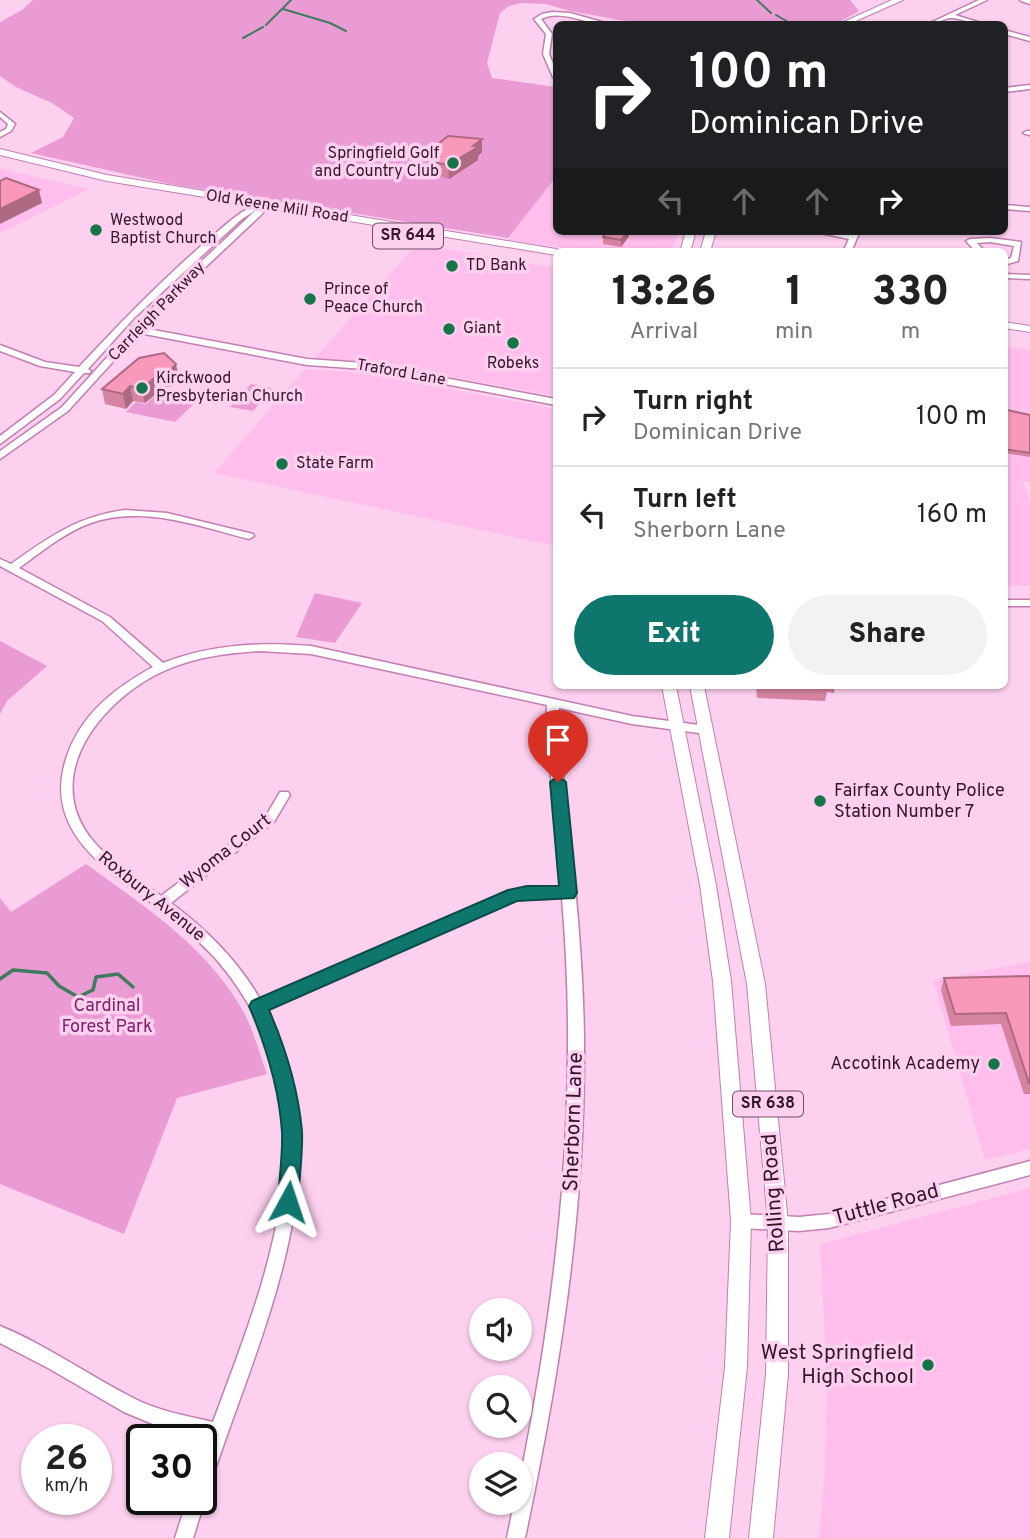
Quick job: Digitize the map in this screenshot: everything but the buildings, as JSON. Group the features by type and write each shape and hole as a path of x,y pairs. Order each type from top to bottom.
{"main road":[{"path":"851,21 899,0"},
{"name":"Old Keene Mill Road","path":"0,152 107,178 261,208 553,259"},
{"name":"Old Keene Mill Road","path":"0,161 97,184 249,209 261,208 553,252"},
{"path":"1008,326 1030,329"},
{"path":"1008,336 1030,340"},
{"name":"Rolling Road","path":"670,689 708,885 722,981 741,1221 736,1367 717,1538"},
{"name":"Rolling Road","path":"698,689 756,984 778,1223 777,1374 761,1538"}],"street":[{"path":"938,21 984,0"},
{"path":"1023,0 1030,2"},
{"path":"553,70 546,54 551,37 548,27 537,19 540,16 561,15 588,21"},
{"path":"950,16 968,21"},
{"path":"1008,33 1030,39"},
{"path":"1008,90 1030,87"},
{"path":"0,114 12,124 0,135"},
{"path":"1008,207 1030,209"},
{"name":"Carrleigh Parkway","path":"0,456 62,411 137,329 261,208"},
{"name":"Carrleigh Parkway","path":"0,442 46,408 161,287 249,209"},
{"path":"977,248 970,241 990,240 1018,244 1015,259 1008,262"},
{"path":"1008,276 1030,277"},
{"name":"Traford Lane","path":"121,327 307,362 365,366 553,401"},
{"path":"0,348 43,364 99,373"},
{"path":"12,568 82,523 117,513 148,513 249,536"},
{"path":"0,562 106,619 161,668"},
{"path":"1008,603 1030,603"},
{"name":"Roxbury Avenue","path":"217,1432 275,1268 285,1224 291,1180 292,1133 286,1088 272,1040 258,1006 218,953 86,842 71,814 67,781 75,748 94,717 122,691 161,668 219,650 273,645 311,650 632,720 706,730"},
{"name":"Sherborn Lane","path":"516,1538 536,1450 562,1288 576,1126 577,1049 568,893 552,727 553,703"},
{"name":"Wyoma Court","path":"161,903 270,819 284,795"},
{"path":"258,1006 514,895 527,892 568,893"},
{"name":"Tuttle Road","path":"741,1221 829,1221 1030,1168"},
{"path":"0,1334 130,1406 184,1424"},
{"path":"184,1538 192,1515"}],"shaded area":[{"path":"0,167 14,172 89,189 0,233"},
{"path":"553,181 553,235 678,235 671,248 564,248 507,239"},
{"path":"417,244 553,267 553,395 368,361 314,359"},
{"path":"1008,347 1030,350 1030,482 1023,482 1030,501 1030,586 1008,586"},
{"path":"305,369 364,373 553,408 553,545 214,473"},
{"name":"Accotink Academy","path":"1030,962 1030,1149 985,1160 933,980"},
{"name":"West Springfield High School","path":"1030,1188 1030,1538 819,1538 825,1470 827,1381 820,1244"}],"green space":[{"path":"33,0 850,0 859,11 841,21 625,21 546,4 521,3 509,6 500,13 487,63 492,78 553,87 553,181 508,238 170,184 31,153 63,137 74,118 52,103 16,87 0,76 0,22 22,10"},
{"path":"251,384 272,388 253,411 230,407"},
{"path":"165,388 174,397 195,403 175,422 126,412 136,402 146,404 156,395 148,393"},
{"path":"315,593 362,603 335,643 296,637"},
{"path":"0,641 47,666 7,701 0,714"},
{"name":"Cardinal Forest Park","path":"86,864 172,928 210,965 246,1016 267,1074 177,1098 124,1234 0,1184 0,898 11,912"}],"waterway":[{"path":"266,25 291,0"},
{"path":"757,0 771,13"},
{"path":"283,9 330,23 346,31"},
{"path":"776,15 786,21"},
{"path":"243,38 263,27"},
{"path":"0,979 13,970 47,973 59,986 78,997 93,990 96,977 118,974 133,987"}],"place":[{"name":"Springfield Golf and Country Club","path":"453,163"},
{"name":"Westwood Baptist Church","path":"96,230"},
{"name":"TD Bank","path":"452,266"},
{"name":"Prince of Peace Church","path":"310,299"},
{"name":"Giant","path":"449,329"},
{"name":"Robeks","path":"513,343"},
{"name":"Kirckwood Presbyterian Church","path":"142,388"},
{"name":"State Farm","path":"282,464"},
{"name":"Fairfax County Police Station Number 7","path":"820,801"},
{"name":"Accotink Academy","path":"994,1064"},
{"name":"West Springfield High School","path":"928,1365"}],"route":[{"path":"288,1202 292,1133 286,1088 272,1040 258,1006 514,895 527,892 568,893 558,782"}]}
